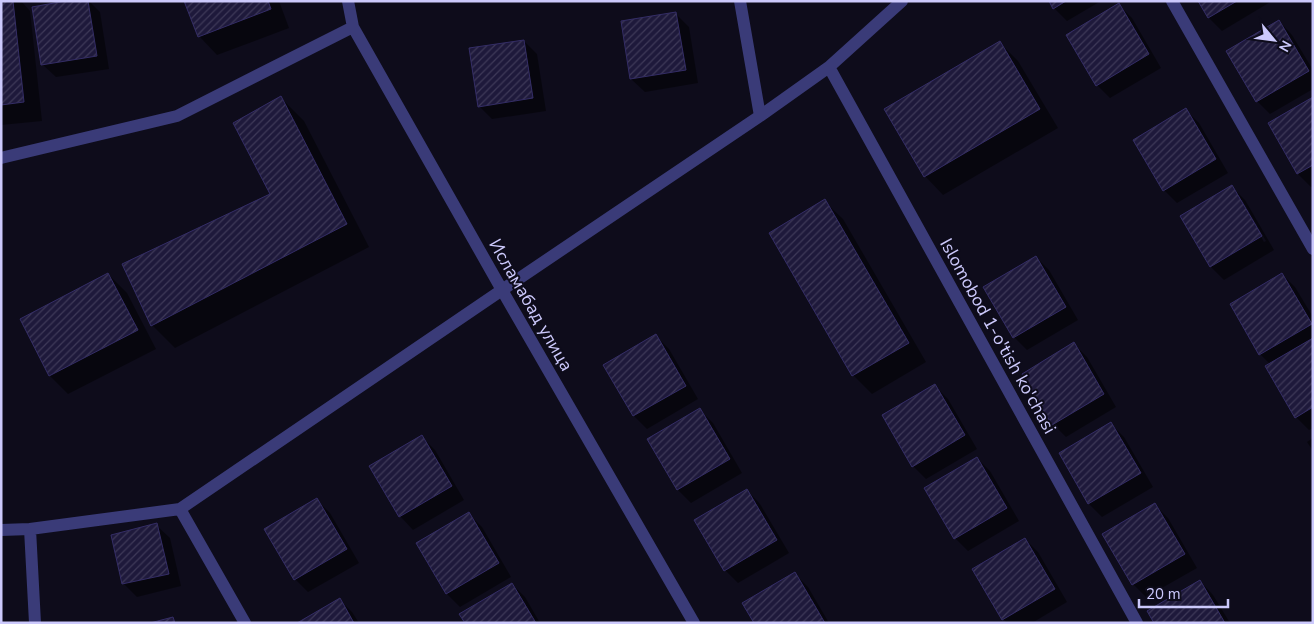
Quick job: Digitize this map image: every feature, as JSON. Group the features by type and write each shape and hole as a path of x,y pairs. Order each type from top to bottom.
{"street":[{"name":"Исламабад улица","path":"348,1 353,27 694,623"},
{"path":"740,1 760,116"},
{"path":"1,530 30,529 180,509 760,116 829,67 902,1"},
{"path":"1172,1 1313,249"},
{"path":"1,158 177,116 353,27"},
{"name":"Islomobod 1-o'tish ko'chasi","path":"829,67 1137,623"},
{"path":"180,509 245,623"},
{"path":"30,529 35,623"}],"building":[{"path":"1,1 13,1 24,102 1,105"},
{"path":"65,1 88,1 97,56 41,65 32,7"},
{"path":"184,1 268,1 271,9 198,37"},
{"path":"1049,1 1066,1 1053,9"},
{"path":"1198,1 1237,1 1208,18"},
{"path":"1119,3 1149,54 1096,86 1066,35"},
{"path":"676,12 686,70 630,79 621,21"},
{"path":"1279,20 1309,71 1256,102 1226,51"},
{"path":"524,40 533,98 478,107 469,48"},
{"path":"1000,41 1040,109 924,177 884,109"},
{"path":"281,96 347,224 151,326 122,264 270,194 233,123"},
{"path":"1313,97 1313,165 1297,174 1268,123"},
{"path":"1186,108 1216,159 1163,191 1133,140"},
{"path":"1232,185 1262,236 1210,267 1180,216"},
{"path":"825,199 909,343 852,376 769,233"},
{"path":"1036,256 1066,307 1013,338 983,287"},
{"path":"108,273 138,330 49,376 20,319"},
{"path":"1282,273 1312,324 1259,355 1230,304"},
{"path":"656,334 686,386 633,416 603,365"},
{"path":"1313,338 1313,407 1295,418 1265,366"},
{"path":"1074,342 1104,394 1052,425 1022,374"},
{"path":"935,384 965,435 912,467 882,415"},
{"path":"700,408 730,459 677,490 647,439"},
{"path":"1111,422 1141,473 1088,504 1059,453"},
{"path":"422,435 452,486 399,517 369,466"},
{"path":"977,457 1007,508 954,539 924,488"},
{"path":"747,489 777,540 724,571 694,520"},
{"path":"317,498 347,549 294,580 264,529"},
{"path":"1155,503 1185,554 1132,585 1102,534"},
{"path":"469,512 499,563 446,594 416,543"},
{"path":"157,523 169,574 122,584 111,535"},
{"path":"1025,538 1055,589 1002,620 972,569"},
{"path":"795,572 825,623 754,623 742,603"},
{"path":"1200,580 1225,623 1154,623 1147,611"},
{"path":"512,583 536,623 465,623 459,614"},
{"path":"340,598 354,623 297,623"},
{"path":"173,617 175,623 150,623"}]}
